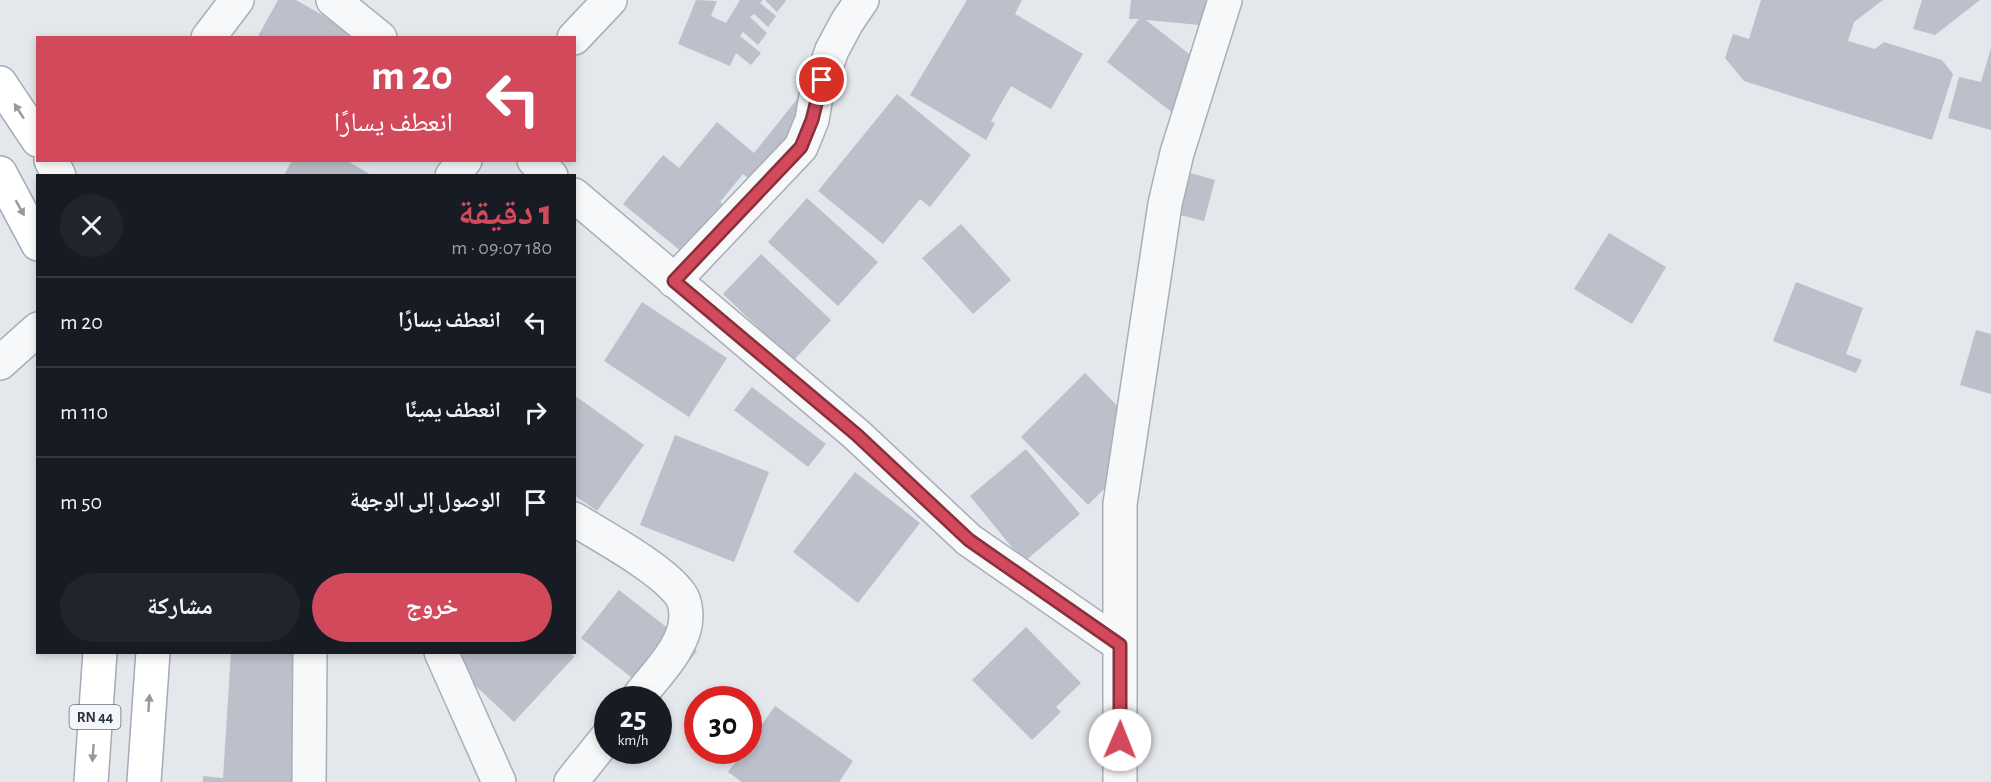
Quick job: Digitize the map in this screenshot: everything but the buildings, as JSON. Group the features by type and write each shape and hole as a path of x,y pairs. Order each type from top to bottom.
{"main road":[{"path":"0,83 36,137"},
{"path":"0,173 36,240"},
{"name":"RN 44","path":"91,782 100,654"},
{"path":"144,782 153,654"}],"street":[{"path":"210,36 237,0"},
{"path":"333,0 378,36"},
{"path":"576,36 610,0"},
{"path":"674,281 801,147 812,120 816,96 832,50 862,0"},
{"path":"1120,782 1120,504 1165,204 1177,153 1225,0"},
{"path":"454,174 463,162"},
{"path":"536,162 549,174"},
{"path":"576,197 857,435 969,540 1120,645"},
{"path":"0,363 36,331"},
{"path":"576,520 660,575 681,595 686,613 683,631 670,657 647,686"},
{"path":"309,782 310,654"},
{"path":"442,654 499,782"},
{"path":"571,782 594,753"}],"route":[{"path":"822,80 816,96 812,120 801,147 674,281 857,435 969,540 1120,645 1120,740"}]}
